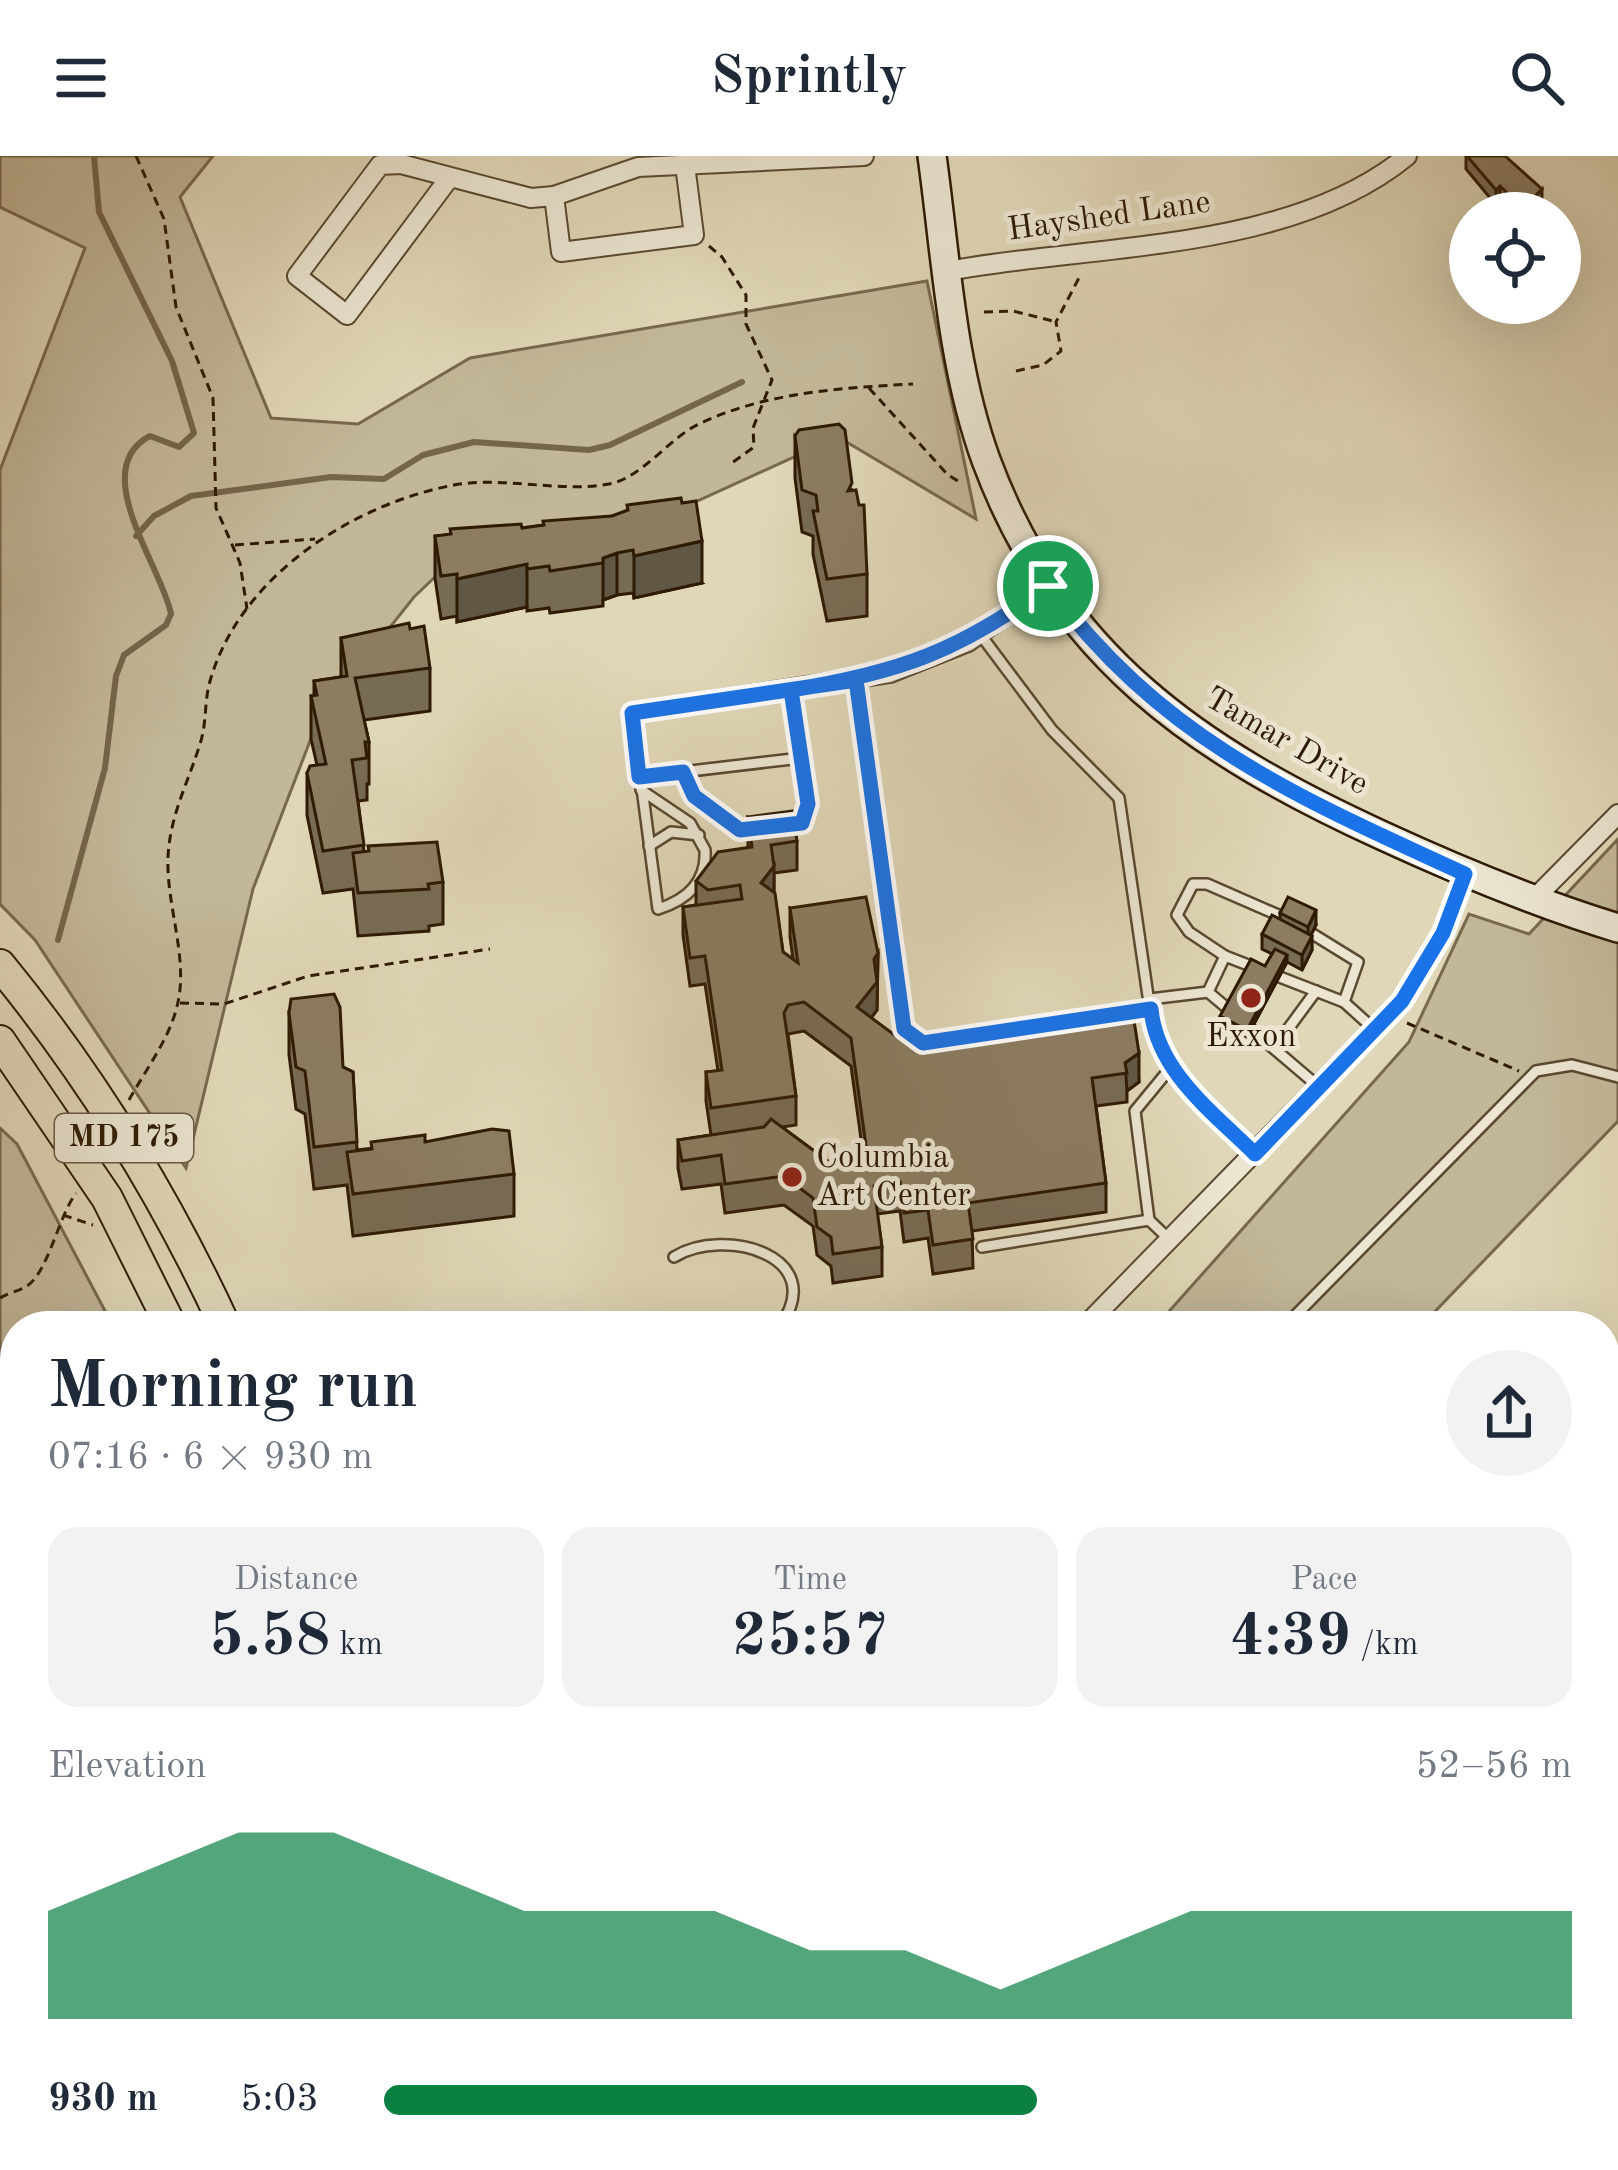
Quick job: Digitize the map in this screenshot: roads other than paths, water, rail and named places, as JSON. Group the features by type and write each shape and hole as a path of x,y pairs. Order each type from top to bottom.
{"main road":[{"name":"MD 175","path":"0,965 81,1071 149,1178 217,1311"},
{"name":"MD 175","path":"0,1041 106,1198 163,1311"}],"street":[{"path":"450,177 346,315 297,276 380,165 401,164 530,197 554,196 638,167 863,156"},
{"name":"Tamar Drive","path":"932,156 963,371 985,458 1048,586 1126,680 1196,736 1267,778 1465,874 1618,928"},
{"name":"Hayshed Lane","path":"948,272 1275,220 1348,191 1407,156"},
{"path":"554,196 561,252 694,235 685,165"},
{"path":"632,713 856,680 938,656 980,634 1048,586"},
{"path":"1532,901 1618,814"},
{"path":"1100,1311 1382,1022 1431,956 1465,874"}],"lane":[{"path":"980,634 1052,730 1119,798 1153,1030 1172,1066 1255,1154"},
{"path":"856,680 904,1029 923,1043 1208,992"},
{"path":"683,772 694,796 751,831 806,819 791,690"},
{"path":"632,713 639,777 658,909 681,900 702,876 706,863 699,835 641,790"},
{"path":"639,777 801,758"},
{"path":"649,847 671,832 699,835"},
{"path":"1285,918 1200,882 1186,892 1177,915 1189,932 1225,956 1344,1002 1382,1022"},
{"path":"1311,934 1358,962 1344,1002"},
{"path":"1208,992 1225,956"},
{"path":"1274,1048 1316,991"},
{"path":"1208,992 1320,1089"},
{"path":"1300,1311 1532,1074 1559,1064 1618,1077"},
{"path":"1170,1240 1148,1220 1135,1112 1172,1066"},
{"path":"982,1247 1148,1220"},
{"path":"674,1257 727,1244 761,1248 785,1270 792,1302 788,1311"}],"waterway":[{"path":"58,940 105,768 116,676 124,655 166,625 171,614 134,520 125,471 132,451 150,436 179,447 194,433 172,361 99,212 94,156"},
{"path":"136,536 154,516 191,496 331,477 384,479 423,455 474,442 589,450 610,445 742,382"}],"place":[{"name":"Exxon","path":"1251,998"},
{"name":"Columbia Art Center","path":"792,1177"}]}
